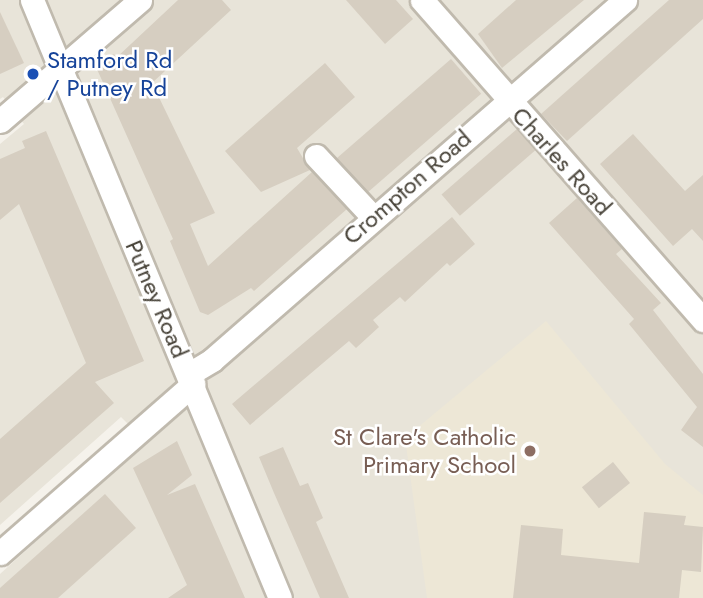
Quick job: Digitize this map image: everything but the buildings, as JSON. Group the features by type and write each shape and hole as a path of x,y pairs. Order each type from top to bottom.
{"street":[{"name":"Putney Road","path":"32,0 281,598"},
{"path":"0,121 140,0"},
{"name":"Charles Road","path":"422,0 703,320"},
{"name":"Crompton Road","path":"0,553 372,216 620,2"},
{"path":"316,156 372,216"}],"shaded area":[{"path":"0,0 703,0 703,598 0,598 0,574 146,442 121,417 0,525 0,144 24,124 3,97 0,99"},
{"name":"St Clare's Catholic Primary School","path":"546,321 665,464 703,495 703,598 427,598 405,438"}],"place":[{"name":"Stamford Rd / Putney Rd","path":"33,74"},
{"name":"St Clare's Catholic Primary School","path":"530,451"}]}
